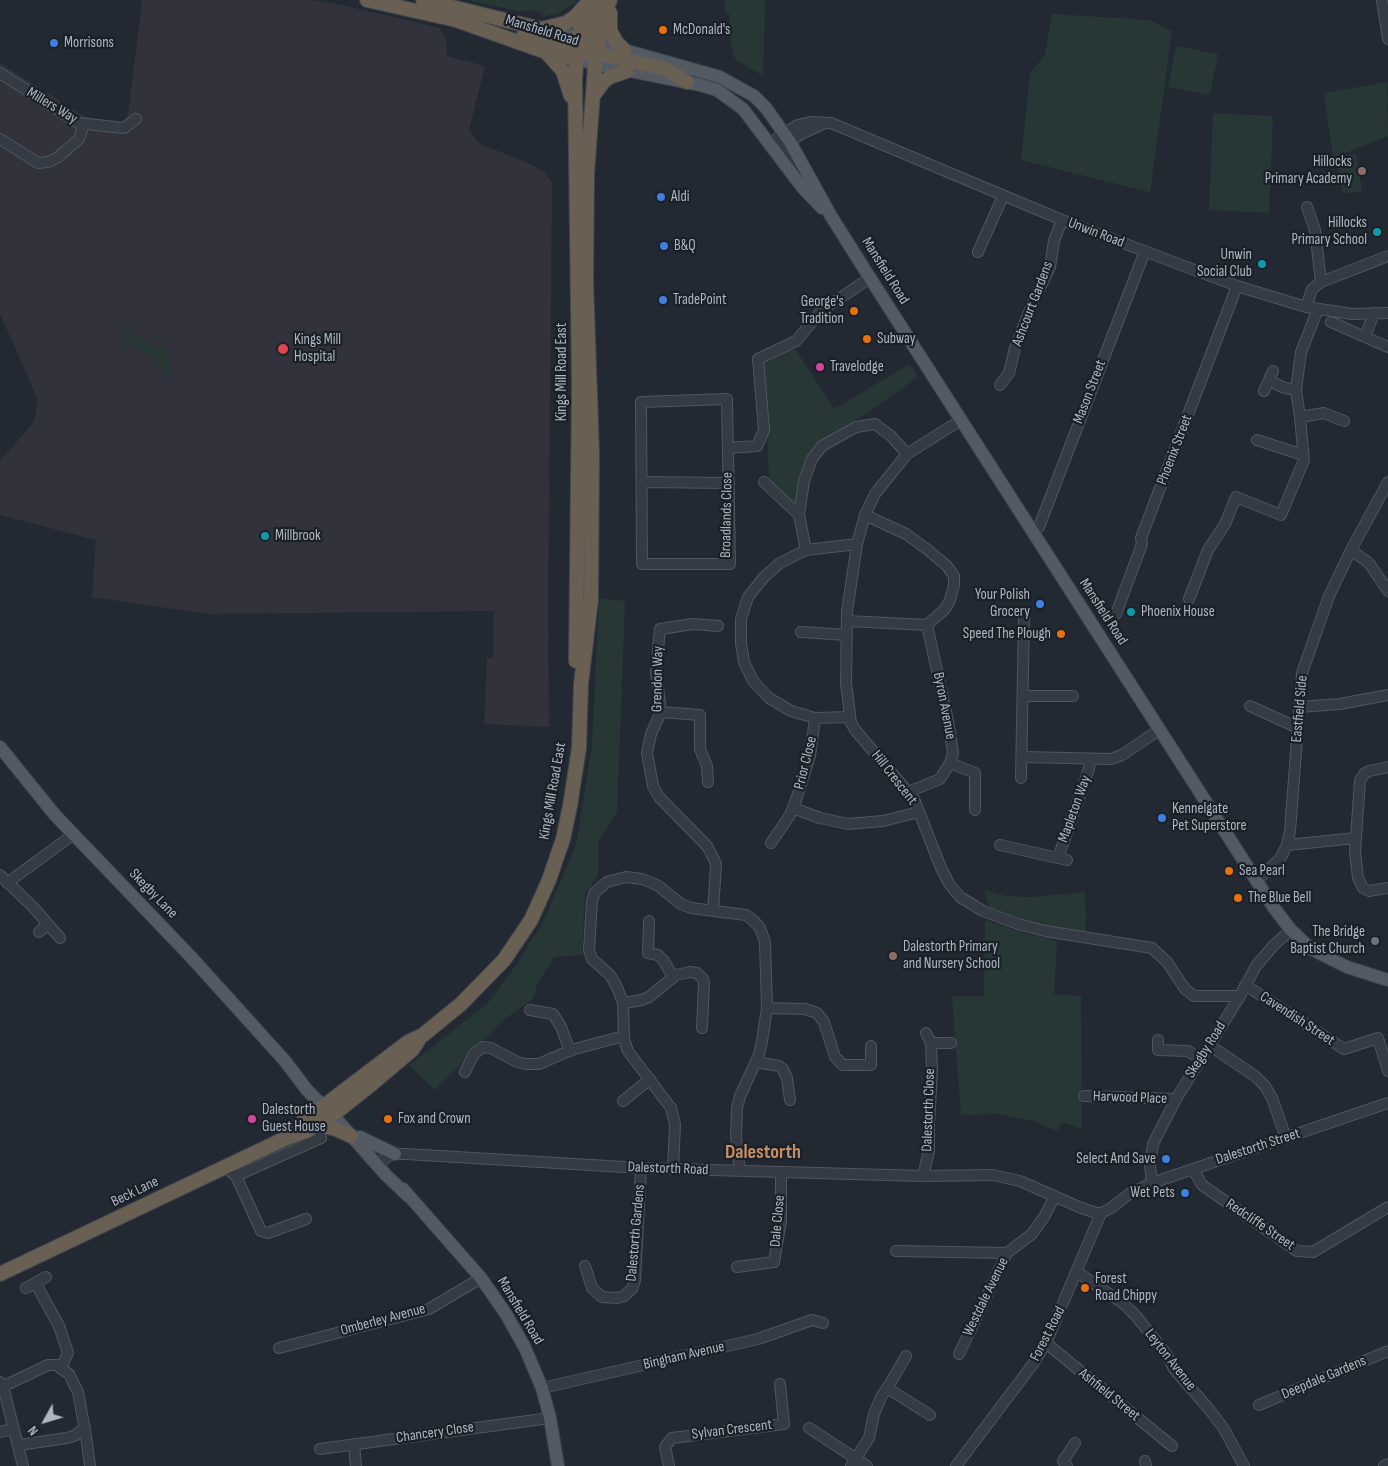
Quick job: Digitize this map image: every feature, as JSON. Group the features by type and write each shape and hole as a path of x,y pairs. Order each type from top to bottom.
{"highway":[{"name":"Mansfield Road","path":"367,0 456,20 546,52 587,50"},
{"name":"Mansfield Road","path":"423,0 541,29"},
{"path":"587,50 606,1"},
{"path":"606,1 610,31 624,50"},
{"path":"575,169 582,148 587,50 586,3"},
{"path":"541,29 566,23 575,17 586,3"},
{"path":"486,15 511,30 666,69 687,82"},
{"name":"Kings Mill Road East","path":"331,1108 408,1042 423,1035 462,1004 504,960 531,920 549,880 570,806 578,748 581,684 591,600 592,453 586,281 587,174 593,96 587,50"},
{"name":"Kings Mill Road East","path":"581,684 576,665 579,386 575,111 587,50"},
{"path":"546,52 563,71 575,111"},
{"path":"593,96 610,77 627,70"},
{"name":"Beck Lane","path":"0,1274 284,1140 308,1131 318,1125 331,1108"},
{"name":"Beck Lane","path":"284,1140 300,1124 331,1108"},
{"path":"318,1125 356,1136"}],"main road":[{"name":"Mansfield Road","path":"541,29 627,70 718,90 736,102 756,124 781,144 831,216 1274,908 1291,930 1311,949 1347,967 1388,980"},
{"name":"Mansfield Road","path":"587,50 624,50 720,77 754,96 766,108 781,144 810,197 831,216"},
{"name":"Skegby Lane","path":"0,747 44,802 192,958 285,1061 307,1090 331,1108"},
{"name":"Mansfield Road","path":"331,1108 480,1278 506,1314 542,1388 550,1418 558,1466"},
{"path":"356,1136 395,1154"}],"street":[{"path":"1382,0 1388,39"},
{"name":"Millers Way","path":"0,73 78,123 124,128 136,119"},
{"name":"Unwin Road","path":"781,144 798,125 811,122 826,122 1062,220 1237,286 1318,309 1352,314 1388,313"},
{"path":"0,139 38,162 48,162 57,158 79,139 84,124"},
{"path":"978,252 1003,196"},
{"path":"1308,206 1315,230 1321,282"},
{"name":"Ashcourt Gardens","path":"1000,385 1009,373 1034,300 1050,267 1054,241 1062,220"},
{"name":"Mason Street","path":"1034,533 1038,527 1145,251"},
{"path":"1306,306 1312,289 1321,282 1388,256"},
{"path":"728,448 757,446 764,430 758,359 796,341 822,310 870,278"},
{"name":"Phoenix Street","path":"1116,614 1142,544 1142,538 1237,286"},
{"path":"1189,599 1208,550 1224,524 1236,497 1281,515 1304,460 1296,390 1301,352 1318,309"},
{"path":"1365,337 1374,314"},
{"path":"1331,322 1388,347"},
{"path":"1264,391 1271,376 1296,390"},
{"name":"Broadlands Close","path":"727,399 728,448 730,564 642,564 641,402 727,399"},
{"path":"1300,417 1324,413 1344,421"},
{"name":"Hill Crescent","path":"961,420 907,454 874,494 865,515 857,544 847,621 846,683 849,717 856,731 914,799 941,868 950,885 960,897 973,906 1018,924 1045,932 1152,948 1166,962 1185,989 1194,996 1240,996"},
{"path":"806,550 799,515 804,481 810,464 822,446 856,426 875,424 891,436 907,454"},
{"path":"1257,440 1303,455"},
{"path":"642,482 729,483"},
{"path":"764,482 799,515"},
{"name":"Eastfield Side","path":"1256,881 1280,860 1287,845 1290,831 1302,673 1329,596 1351,550 1387,485"},
{"path":"847,621 927,625 945,610 954,585 954,576 947,566 906,534 865,515"},
{"path":"849,717 816,718 791,711 769,698 753,680 744,662 741,642 741,619 748,597 764,577 780,563 806,550 857,544"},
{"path":"1351,550 1369,563 1388,590"},
{"path":"1021,778 1024,617"},
{"name":"Grendon Way","path":"713,912 716,865 711,852 696,833 666,805 653,786 648,753 651,734 661,712 656,672 660,629 692,624 718,626"},
{"name":"Byron Avenue","path":"927,625 948,721 952,753 950,763"},
{"path":"801,632 847,635"},
{"path":"1299,707 1340,704 1388,695"},
{"path":"1023,696 1073,696"},
{"path":"1250,706 1298,728"},
{"path":"661,712 700,715 700,749 707,766 708,782"},
{"name":"Prior Close","path":"771,843 793,808 810,756 816,718"},
{"path":"1022,757 1110,759 1122,755 1159,730"},
{"name":"Mapleton Way","path":"1000,845 1062,859 1089,769 1090,759"},
{"path":"908,792 940,779 950,763 975,773 975,810"},
{"path":"1388,767 1369,771 1360,780 1355,852 1358,878 1363,888 1369,891 1388,888"},
{"name":"Prior Close","path":"793,808 820,818 848,824 883,821 919,812"},
{"path":"60,938 4,879 74,834"},
{"path":"1287,845 1356,838"},
{"path":"673,1169 675,1124 670,1108 628,1051 624,1036 623,1002 617,986 610,975 592,959 589,950 592,901 595,892 606,882 626,877 642,879 657,885 682,904 691,908 746,915 760,928 765,942 767,1008 762,1041 756,1062 740,1096 737,1108 736,1137 740,1171"},
{"path":"649,921 648,953 658,955 664,960 673,977"},
{"path":"39,932 48,924"},
{"name":"Skegby Road","path":"1152,1183 1150,1165 1153,1144 1176,1100 1240,996 1256,966 1274,945 1291,930"},
{"path":"623,1002 642,1000 649,997 673,977 690,972 697,973 703,979 702,1028"},
{"name":"Cavendish Street","path":"1245,985 1344,1049 1378,1038 1388,1071"},
{"path":"767,1008 805,1009 817,1013 824,1022 835,1057 843,1065 871,1066 871,1046"},
{"path":"530,1010 553,1014 561,1026 570,1051"},
{"name":"Dalestorth Close","path":"923,1176 929,1151 931,1043 926,1033"},
{"path":"464,1072 474,1054 483,1046 526,1064 539,1064 570,1051 624,1036"},
{"path":"1158,1040 1158,1050 1188,1051 1200,1059"},
{"path":"931,1043 951,1043"},
{"path":"1209,1045 1255,1076 1265,1086 1272,1098 1286,1138"},
{"path":"756,1062 779,1066 783,1069 787,1078 790,1100"},
{"path":"624,1101 650,1079"},
{"name":"Harwood Place","path":"1084,1096 1176,1100"},
{"name":"Dalestorth Street","path":"1101,1213 1129,1194 1152,1183 1388,1103"},
{"path":"236,1176 321,1138 318,1125"},
{"name":"Dalestorth Road","path":"379,1163 395,1154 642,1168 923,1176 993,1175 1010,1178 1079,1207 1101,1213"},
{"path":"226,1167 236,1176 261,1231 268,1233 306,1218"},
{"name":"Dalestorth Gardens","path":"585,1266 592,1288 602,1297 617,1298 624,1296 632,1289 635,1280 642,1168"},
{"name":"Redcliffe Street","path":"1193,1169 1202,1185 1297,1251 1313,1252 1388,1207"},
{"name":"Dale Close","path":"737,1267 774,1262 781,1221 781,1172"},
{"name":"Westdale Avenue","path":"959,1354 1006,1253 1032,1234 1055,1196"},
{"name":"Forest Road","path":"956,1466 1046,1344 1101,1213"},
{"path":"896,1251 1006,1253"},
{"name":"Leyton Avenue","path":"1077,1272 1124,1304 1136,1316 1167,1355 1174,1369 1224,1429 1244,1466"},
{"path":"46,1277 31,1286 59,1326 68,1353 61,1368"},
{"name":"Omberley Avenue","path":"278,1348 428,1309 480,1278"},
{"name":"Bingham Avenue","path":"542,1388 758,1340 812,1320 823,1323"},
{"name":"Ashfield Street","path":"1046,1344 1172,1446"},
{"name":"Deepdale Gardens","path":"1259,1405 1388,1352"},
{"path":"853,1462 869,1438 874,1414 881,1397 906,1356"},
{"path":"23,1466 19,1445 1,1385 48,1365 56,1365 69,1374 78,1392 90,1466"},
{"name":"Sylvan Crescent","path":"669,1466 665,1447 672,1438 784,1424 780,1384"},
{"path":"887,1388 930,1415"},
{"name":"Chancery Close","path":"320,1449 550,1418"},
{"path":"19,1445 67,1438 76,1435 85,1427"},
{"path":"809,1428 853,1462 867,1466"},
{"path":"0,1432 14,1429"},
{"path":"1067,1466 1063,1461 1074,1443"},
{"path":"354,1444 356,1466"},
{"path":"1384,1466 1388,1464"}],"shaded area":[{"name":"Kings Mill Hospital","path":"142,0 309,0 338,4 440,28 446,39 447,56 485,66 469,130 480,144 526,162 543,171 552,183 548,609 549,727 484,724 487,658 493,658 494,611 208,614 92,597 96,540 0,515 0,461 33,423 37,399 0,314 0,63 84,116 120,124 128,116"},
{"path":"468,0 577,0 557,14 544,17 539,12 530,10 521,12"},
{"path":"725,0 765,0 763,76 735,59 730,39 729,13 725,12"},
{"path":"1052,14 1149,20 1172,31 1150,192 1021,160 1030,73 1045,55"},
{"path":"1176,46 1218,54 1210,95 1168,87"},
{"path":"1387,82 1388,136 1338,156 1356,154 1362,191 1343,194 1336,157 1333,158 1324,93"},
{"path":"1213,113 1273,116 1269,213 1209,210"},
{"path":"125,320 130,324 127,328 158,350 161,345 166,348 173,376 170,378 163,373 166,369 130,343 126,349 122,346 122,324"},
{"path":"791,350 796,350 834,409 910,364 918,377 868,413 826,439 805,465 800,477 796,504 792,505 769,483 765,382 765,363"},
{"path":"599,598 625,601 617,812 598,843 598,875 585,894 582,955 554,957 537,985 533,999 502,1021 435,1090 409,1065 488,1003 516,965 544,920 576,845 592,746"},
{"path":"984,890 1006,896 1032,897 1085,892 1086,933 1035,923 989,907"},
{"path":"985,920 1024,933 1057,941 1054,994 1081,996 1082,1129 1062,1122 1057,1131 1036,1122 999,1114 961,1115 952,996 984,996"}],"place":[{"name":"McDonald's","path":"663,30"},
{"name":"Morrisons","path":"54,43"},
{"name":"Hillocks Primary Academy","path":"1362,171"},
{"name":"Aldi","path":"661,197"},
{"name":"Hillocks Primary School","path":"1377,232"},
{"name":"B&Q","path":"664,246"},
{"name":"Unwin Social Club","path":"1262,264"},
{"name":"TradePoint","path":"663,300"},
{"name":"George's Tradition","path":"854,311"},
{"name":"Subway","path":"867,339"},
{"name":"Kings Mill Hospital","path":"283,349"},
{"name":"Travelodge","path":"820,367"},
{"name":"Millbrook","path":"265,536"},
{"name":"Your Polish Grocery","path":"1040,604"},
{"name":"Phoenix House","path":"1131,612"},
{"name":"Speed The Plough","path":"1061,634"},
{"name":"Kennelgate Pet Superstore","path":"1162,818"},
{"name":"Sea Pearl","path":"1229,871"},
{"name":"The Blue Bell","path":"1238,898"},
{"name":"The Bridge Baptist Church","path":"1375,941"},
{"name":"Dalestorth Primary and Nursery School","path":"893,956"},
{"name":"Dalestorth Guest House","path":"252,1119"},
{"name":"Fox and Crown","path":"388,1119"},
{"name":"Select And Save","path":"1166,1159"},
{"name":"Wet Pets","path":"1185,1193"},
{"name":"Forest Road Chippy","path":"1085,1288"}],"district":[{"name":"Dalestorth","path":"763,1153"}]}
